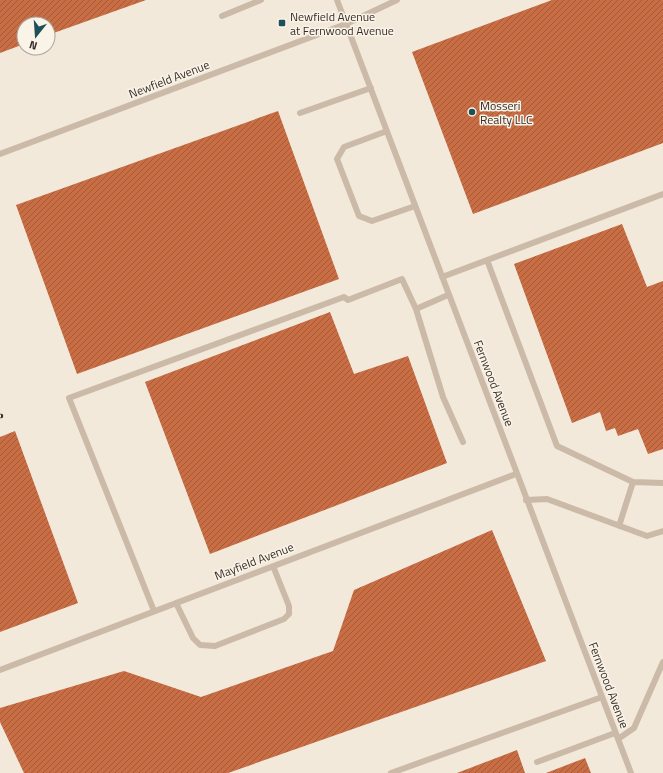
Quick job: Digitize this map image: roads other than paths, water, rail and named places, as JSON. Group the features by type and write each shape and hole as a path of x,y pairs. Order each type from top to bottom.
{"lane":[{"path":"222,16 261,0"},
{"name":"Fernwood Avenue","path":"337,0 631,773"},
{"name":"Newfield Avenue","path":"0,154 346,24 397,0"},
{"path":"300,114 371,88"},
{"path":"387,131 344,147 337,158 359,216 372,221 415,206"},
{"path":"442,277 663,194"},
{"path":"487,260 557,446 633,482 663,483"},
{"path":"154,612 69,398 344,297 348,300 402,279 416,309 443,396 463,442"},
{"path":"416,309 448,295"},
{"name":"Mayfield Avenue","path":"0,670 516,474"},
{"path":"619,526 633,482"},
{"path":"526,500 547,499 647,536 663,531"},
{"path":"176,603 193,638 200,646 215,646 284,619 289,614 289,606 273,566"},
{"path":"618,739 634,728 663,662"},
{"path":"390,773 602,697"},
{"path":"537,762 615,733"}],"place":[{"name":"Newfield Avenue at Fernwood Avenue","path":"282,23"},
{"name":"Mosseri Realty LLC","path":"472,112"}]}
